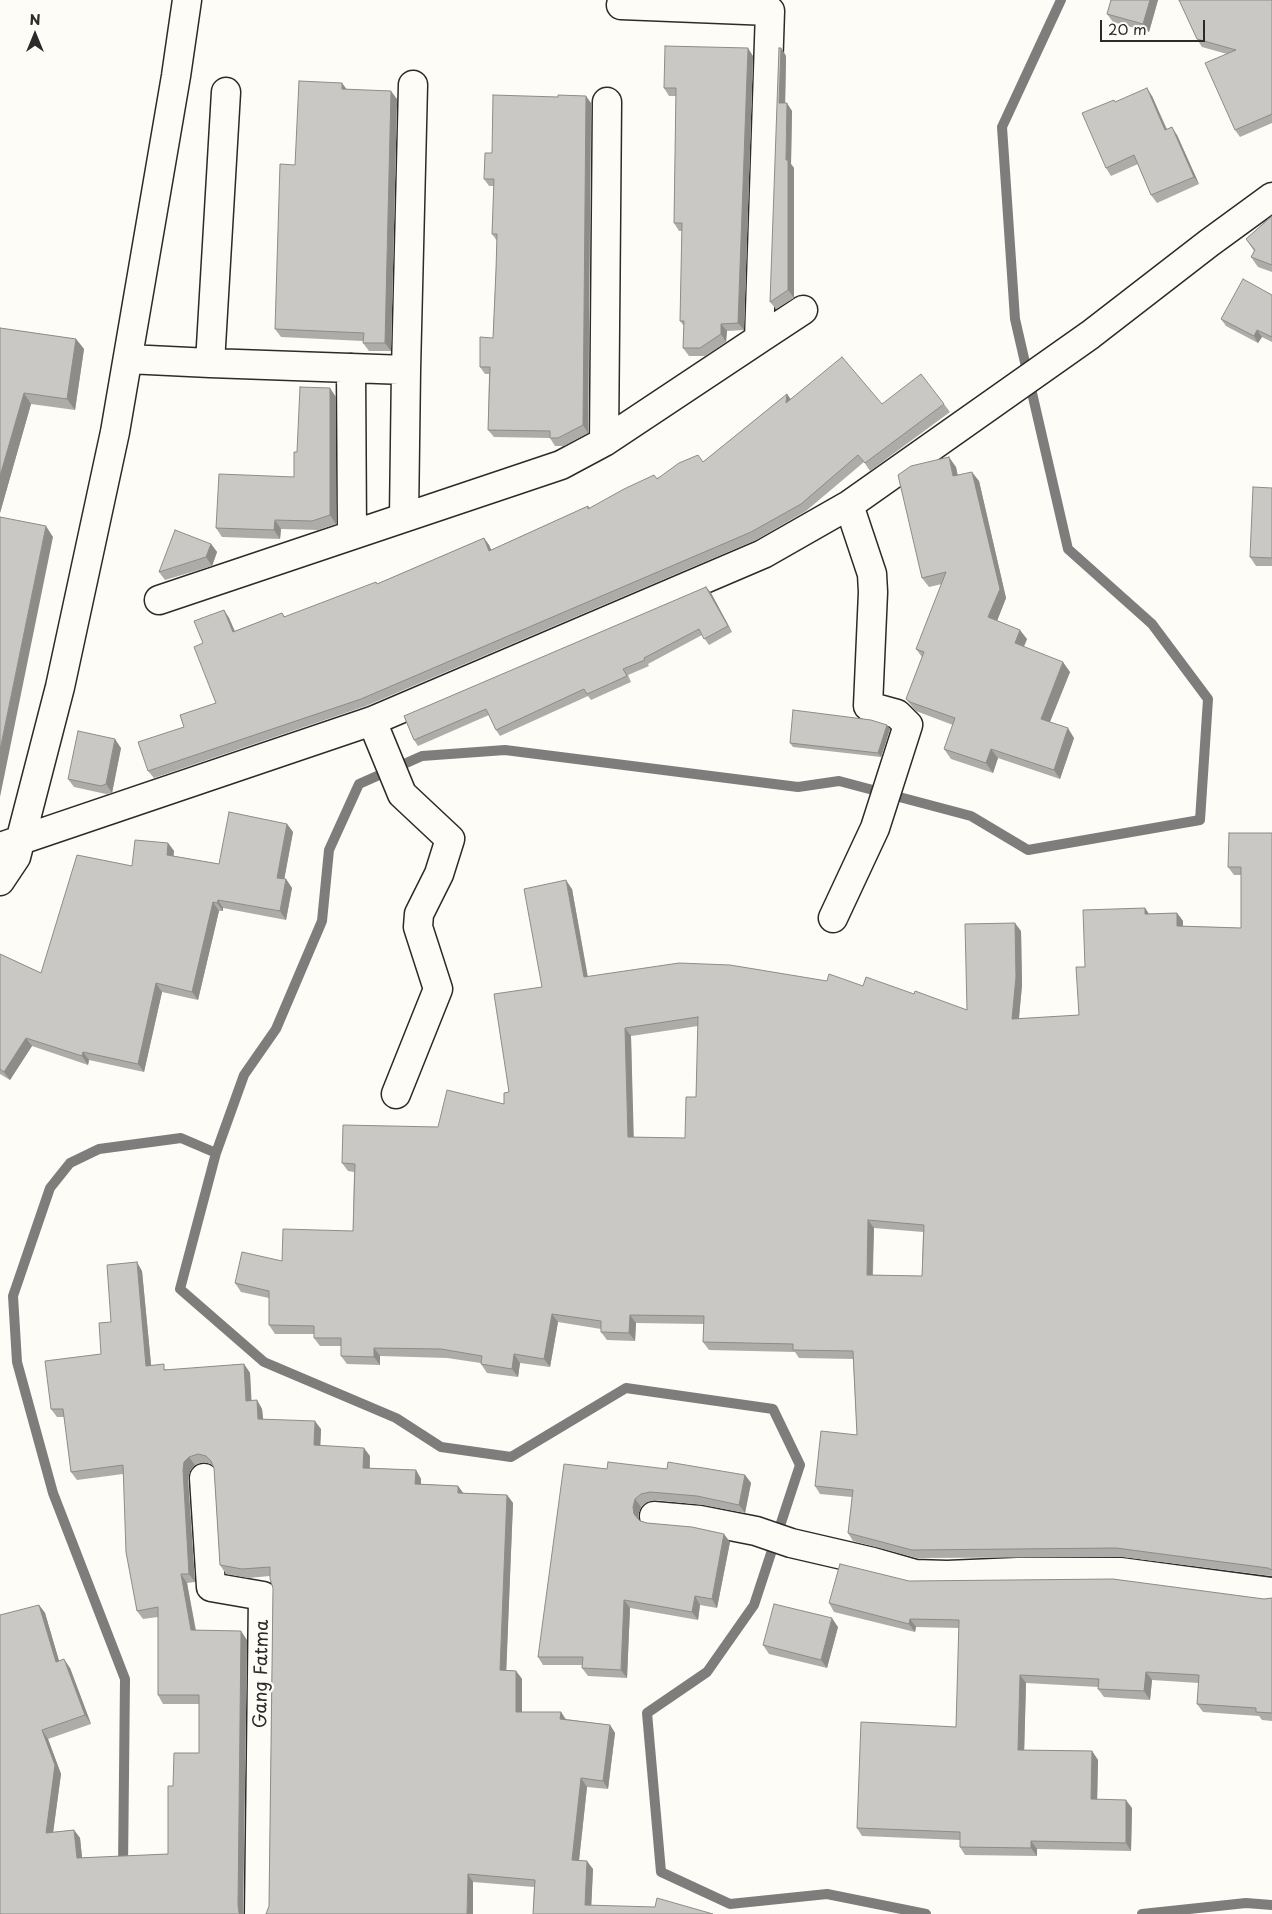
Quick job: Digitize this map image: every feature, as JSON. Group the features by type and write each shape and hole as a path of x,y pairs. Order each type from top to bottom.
{"street":[{"path":"0,881 16,857 11,843 62,678 115,432 176,76 187,0"},
{"path":"621,5 770,11 759,339"},
{"path":"404,517 413,85"},
{"path":"210,363 226,92"},
{"path":"604,442 607,102"},
{"path":"11,843 377,733 763,554 849,505 985,410 1090,335 1272,197"},
{"path":"159,600 561,465 604,442 803,310"},
{"path":"128,359 406,370"},
{"path":"351,368 352,535"},
{"path":"833,918 875,828 908,725 897,714 868,706 873,592 872,574 849,505"},
{"path":"377,733 402,794 450,839 440,874 419,914 418,927 438,989 396,1094"},
{"name":"Gang Fatma","path":"204,1478 211,1587 263,1596 259,1914"},
{"path":"654,1516 700,1520 756,1531 791,1543 915,1574 947,1576 1018,1572 1120,1572 1272,1592"}],"building":[{"path":"1111,0 1150,0 1143,24 1107,14"},
{"path":"1179,0 1272,0 1272,114 1235,130 1205,63 1236,50 1197,39"},
{"path":"665,46 748,48 738,323 721,324 721,334 700,348 683,348 684,321 680,321 682,223 674,223 676,88 664,88"},
{"path":"779,48 781,48 779,103 787,103 788,290 770,302"},
{"path":"299,81 342,83 342,89 391,91 385,343 363,343 364,333 275,329 280,164 295,165"},
{"path":"1147,88 1165,130 1172,127 1194,177 1151,195 1134,155 1106,168 1082,113 1114,100 1115,102"},
{"path":"493,95 586,96 583,425 558,438 550,438 550,431 488,430 490,367 480,367 480,337 493,338 497,234 492,234 494,179 484,179 485,153 492,153"},
{"path":"1272,216 1272,265 1251,257 1255,250 1246,239"},
{"path":"1243,279 1272,295 1272,337 1257,330 1254,336 1221,319"},
{"path":"0,328 76,339 67,399 24,393 0,476"},
{"path":"842,357 882,404 921,374 944,404 865,463 858,455 801,504 751,532 361,699 148,771 138,742 184,727 180,715 216,703 194,647 203,643 194,621 224,610 233,632 282,613 284,617 376,582 377,584 484,538 489,551 588,506 588,509 654,475 657,479 679,463 698,455 703,462 787,394 786,403"},
{"path":"300,387 330,388 330,515 312,521 275,520 274,530 216,528 219,474 294,477 294,452 297,452"},
{"path":"949,457 953,476 972,472 1000,589 988,617 1020,630 1015,643 1063,662 1041,719 1068,728 1054,770 991,749 986,763 944,749 955,718 906,699 924,652 916,649 946,572 922,578 898,475 911,466"},
{"path":"1253,487 1272,488 1272,558 1250,557"},
{"path":"0,517 46,526 0,750"},
{"path":"175,530 211,544 206,557 159,572"},
{"path":"706,587 728,626 704,639 699,629 644,658 645,660 623,669 627,676 587,694 584,689 496,730 486,709 414,740 404,716"},
{"path":"793,710 871,720 887,725 878,753 790,743"},
{"path":"78,731 115,739 106,784 101,786 68,779"},
{"path":"229,812 287,824 277,878 286,879 280,911 218,900 217,903 213,902 192,992 156,983 138,1064 83,1052 82,1056 26,1038 4,1072 0,1069 0,954 41,973 77,855 132,866 135,840 168,843 167,855 219,864"},
{"path":"1229,833 1272,833 1272,1570 1116,1548 912,1550 848,1533 853,1490 815,1486 821,1431 857,1435 853,1351 793,1350 793,1344 703,1342 704,1316 630,1315 629,1333 601,1332 601,1321 552,1314 544,1359 514,1354 512,1369 481,1364 482,1356 441,1349 374,1348 374,1357 341,1356 341,1338 314,1338 314,1326 269,1325 269,1291 235,1283 242,1252 282,1261 283,1229 353,1231 355,1164 342,1163 343,1125 438,1127 447,1090 504,1104 504,1093 509,1092 494,994 542,987 524,889 566,880 584,977 679,963 730,965 827,981 829,974 863,986 866,977 914,994 915,991 967,1010 965,924 1015,923 1016,977 1012,1019 1079,1015 1076,967 1085,967 1083,910 1145,908 1145,914 1177,913 1177,926 1241,928 1241,867 1228,867","holes":["698,1017 696,1097 686,1097 685,1138 628,1137 625,1028","868,1220 924,1225 922,1276 867,1275"]},
{"path":"137,1262 146,1366 164,1364 164,1370 244,1364 246,1401 257,1400 258,1419 315,1421 314,1445 364,1448 363,1468 416,1470 415,1484 458,1486 458,1493 507,1495 500,1670 516,1671 516,1712 561,1712 560,1719 610,1725 603,1781 581,1778 572,1860 587,1861 585,1905 655,1907 657,1898 713,1914 533,1914 535,1880 468,1874 467,1914 266,1914 269,1906 273,1588 270,1579 270,1567 242,1569 220,1565 214,1468 206,1456 198,1454 189,1457 184,1462 189,1574 181,1574 191,1630 241,1631 238,1905 240,1914 0,1914 0,1615 39,1605 56,1662 64,1659 85,1715 42,1730 55,1765 46,1833 74,1830 77,1858 168,1854 168,1786 173,1786 174,1753 199,1753 199,1695 158,1695 158,1607 137,1611 126,1552 123,1465 71,1472 63,1409 51,1409 45,1361 101,1354 99,1323 111,1322 107,1265"},
{"path":"608,1462 667,1469 668,1462 745,1475 739,1505 697,1496 650,1492 641,1494 635,1499 634,1514 640,1521 692,1527 724,1534 712,1599 695,1596 692,1612 624,1600 621,1670 582,1668 583,1657 538,1657 564,1464 607,1469"},
{"path":"840,1564 909,1581 1113,1579 1264,1599 1272,1598 1272,1713 1256,1712 1256,1708 1197,1704 1199,1675 1146,1672 1144,1691 1098,1689 1099,1679 1020,1675 1018,1750 1092,1751 1091,1799 1126,1800 1126,1843 1031,1841 1031,1848 960,1847 960,1832 857,1828 861,1722 956,1727 959,1620 910,1619 909,1624 829,1603"},
{"path":"774,1604 832,1618 821,1660 763,1645"}],"waterway":[{"path":"926,1914 827,1894 730,1904 661,1872 647,1713 707,1672 754,1605 800,1465 773,1409 626,1388 511,1457 441,1447 396,1418 264,1362 180,1289 216,1153 244,1075 276,1029 322,921 329,850 359,784 422,756 505,750 798,787 839,781 971,816 1028,850 1200,820 1208,699 1152,624 1068,549 1015,319 1002,127 1061,0"},
{"path":"123,1868 125,1679 53,1493 17,1362 13,1296 50,1188 70,1163 99,1149 181,1138 216,1153"},
{"path":"1142,1914 1246,1903 1272,1905"}]}
